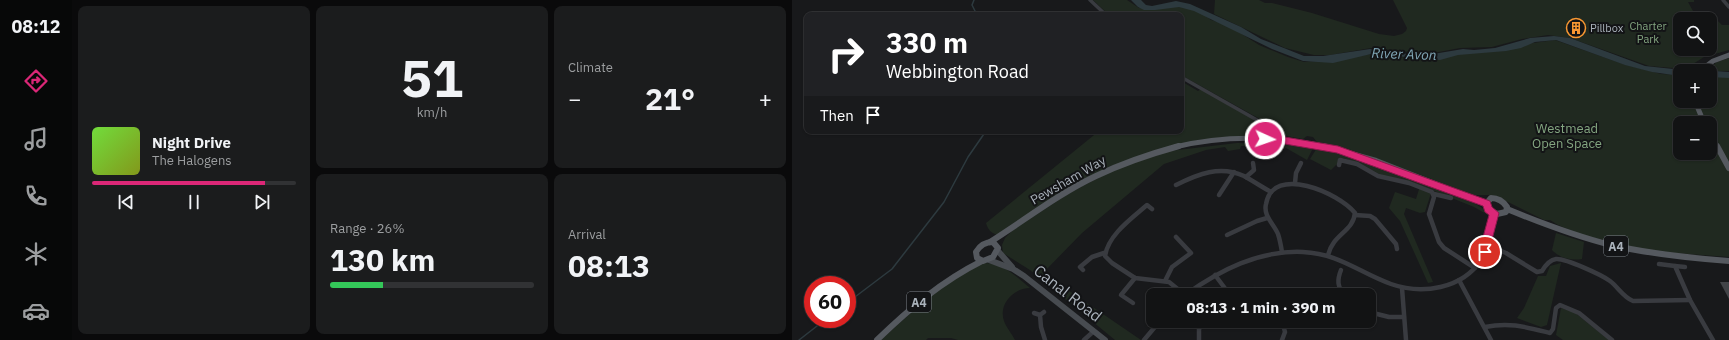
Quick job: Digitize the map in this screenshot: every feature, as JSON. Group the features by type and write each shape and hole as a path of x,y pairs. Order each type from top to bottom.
{"main road":[{"path":"1709,64 1729,55"},
{"name":"Pewsham Way","path":"990,242 1069,190 1130,160 1163,150 1196,143 1236,139 1279,139 1338,150 1486,204"},
{"path":"1717,147 1729,168"},
{"name":"A4","path":"1494,213 1488,209 1486,204 1491,198 1504,202 1507,209 1572,234 1626,248 1661,255 1729,261"},
{"path":"1494,213 1501,214 1506,212 1507,209"},
{"name":"Pewsham Way","path":"998,249 1011,229"},
{"path":"990,242 996,244 998,249"},
{"name":"A4","path":"965,269 976,255 980,247 990,242"},
{"name":"A4","path":"877,340 927,295 965,269 986,260 998,249"},
{"path":"976,255 979,260 986,260"}],"street":[{"path":"1090,0 1103,12"},
{"path":"1723,0 1728,7"},
{"path":"1184,79 1280,133 1279,139"},
{"path":"1339,164 1340,160 1348,161 1378,176 1408,183 1430,191 1434,194 1451,198"},
{"path":"1246,177 1254,170 1253,163"},
{"path":"1295,183 1296,173 1301,163"},
{"path":"1176,185 1184,183 1212,170 1223,170 1234,172 1246,177 1271,192"},
{"path":"1222,194 1234,172"},
{"path":"1282,252 1279,237 1267,218 1265,207 1267,198 1271,192 1280,185 1295,183 1314,188 1339,199 1351,207 1355,215 1353,223 1331,243 1328,255"},
{"path":"1434,194 1429,214 1439,242 1444,248 1475,268"},
{"path":"1104,253 1110,240 1149,206"},
{"path":"1196,288 1215,275 1247,261 1282,252 1304,252 1328,255 1346,261 1385,282 1402,288 1421,290 1433,288 1459,280 1475,268 1482,259 1487,245 1494,213"},
{"path":"1355,215 1370,216 1375,219 1398,247"},
{"path":"1227,235 1241,230 1257,220 1267,218"},
{"path":"1165,281 1172,267 1192,255 1176,237"},
{"path":"1487,245 1506,253 1538,272 1542,271 1546,264 1551,260 1564,260 1570,262 1610,281 1628,299 1633,301 1690,300"},
{"name":"Canal Road","path":"998,249 1013,269"},
{"path":"1081,268 1092,257 1104,253"},
{"path":"1104,253 1109,260 1135,278 1165,281 1177,288"},
{"name":"Canal Road","path":"986,260 1013,269 1028,278 1105,340"},
{"path":"1659,264 1685,266"},
{"path":"1675,266 1690,300 1714,340"},
{"path":"1339,288 1336,276 1341,270"},
{"path":"1215,275 1225,288"},
{"path":"1134,303 1120,294 1135,278"},
{"path":"1459,280 1485,326 1491,340"},
{"path":"1402,288 1402,304 1406,340"},
{"path":"1485,326 1501,324 1517,325 1550,333 1553,329 1556,308 1560,305 1583,316 1612,340"},
{"path":"1034,313 1042,314 1041,327 1045,340"},
{"path":"1376,314 1389,317 1404,317"},
{"path":"1144,340 1154,328"},
{"path":"1199,328 1199,340"},
{"path":"1282,340 1285,332 1284,328"},
{"path":"1084,340 1094,331"}],"green space":[{"name":"Westmead Open Space","path":"1093,0 1127,0 1139,8 1186,6 1197,9 1211,20 1228,25 1259,45 1304,62 1372,54 1429,60 1461,53 1555,40 1623,64 1661,74 1673,75 1673,108 1717,108 1717,76 1729,76 1729,257 1661,252 1582,235 1550,220 1544,220 1500,198 1491,195 1474,195 1348,149 1317,142 1313,137 1307,136 1303,139 1286,136 1283,132 1184,77 1184,12 1106,12"},
{"name":"Charter Park","path":"1215,0 1259,0 1265,3 1272,3 1312,13 1379,34 1394,36 1402,34 1407,28 1393,0 1694,0 1694,2 1688,2 1693,11 1709,12 1673,12 1673,56 1708,56 1693,64 1673,64 1673,68 1649,66 1570,38 1548,35 1522,39 1492,47 1460,48 1428,54 1371,48 1330,55 1314,55 1285,48 1214,14"},
{"name":"Charter Park","path":"1717,20 1722,25 1729,25 1729,50 1717,53"},
{"path":"1729,58 1729,71 1717,71 1717,64 1715,64"},
{"path":"1184,83 1198,91 1201,89 1274,131 1275,137 1229,137 1198,140 1111,166 998,235 989,229 986,223 1095,134 1184,134"},
{"path":"1237,143 1290,144 1313,148 1307,160 1286,148 1280,150 1259,148 1260,146 1241,146 1240,149 1228,151 1225,147 1206,150 1164,164 1082,233 1043,273 1141,340 1115,340 1030,270 1003,253 1002,245 1005,238 1013,230 1068,194 1115,169 1169,151"},
{"path":"1317,148 1358,159 1474,203 1485,210 1488,215 1474,207 1432,190 1425,212 1420,213 1406,208 1404,214 1433,282 1428,283 1400,221 1389,208 1395,192 1416,199 1420,186 1381,175 1363,165 1343,158 1331,170 1310,159"},
{"path":"1556,233 1584,242 1582,259 1574,260 1566,258 1558,255 1552,250"},
{"path":"985,263 1004,268 1030,288 1013,294 1005,303 1003,309 1004,321 1015,340 958,340 951,338 928,338 926,340 881,340 917,307 943,287 970,270"},
{"path":"1561,263 1547,325 1541,327 1517,318 1524,308 1538,276 1546,276 1550,266"},
{"path":"1561,308 1574,312 1609,340 1563,340 1556,335"}],"water":[{"name":"River Avon","path":"1131,0 1141,0 1146,5 1152,6 1176,1 1190,4 1241,27 1261,39 1304,56 1323,56 1370,49 1415,55 1433,54 1463,49 1474,50 1495,48 1530,38 1554,36 1570,38 1645,66 1673,69 1673,75 1652,72 1625,65 1556,40 1535,42 1521,48 1506,51 1458,55 1440,60 1371,54 1333,63 1303,61 1272,49 1194,11 1179,7 1144,10 1138,7"},
{"path":"1717,71 1729,72 1729,78 1717,77"}],"building":[{"path":"1720,282 1729,282 1729,299"}],"waterway":[{"path":"974,0 972,5 976,12"},
{"path":"856,296 892,269 944,202 968,157 984,134"},
{"path":"799,340 814,328"}],"place":[{"name":"Pillbox","path":"1576,28"}],"route":[{"path":"1265,139 1279,139 1338,150 1373,161 1486,204 1488,209 1494,213 1485,252"}]}
